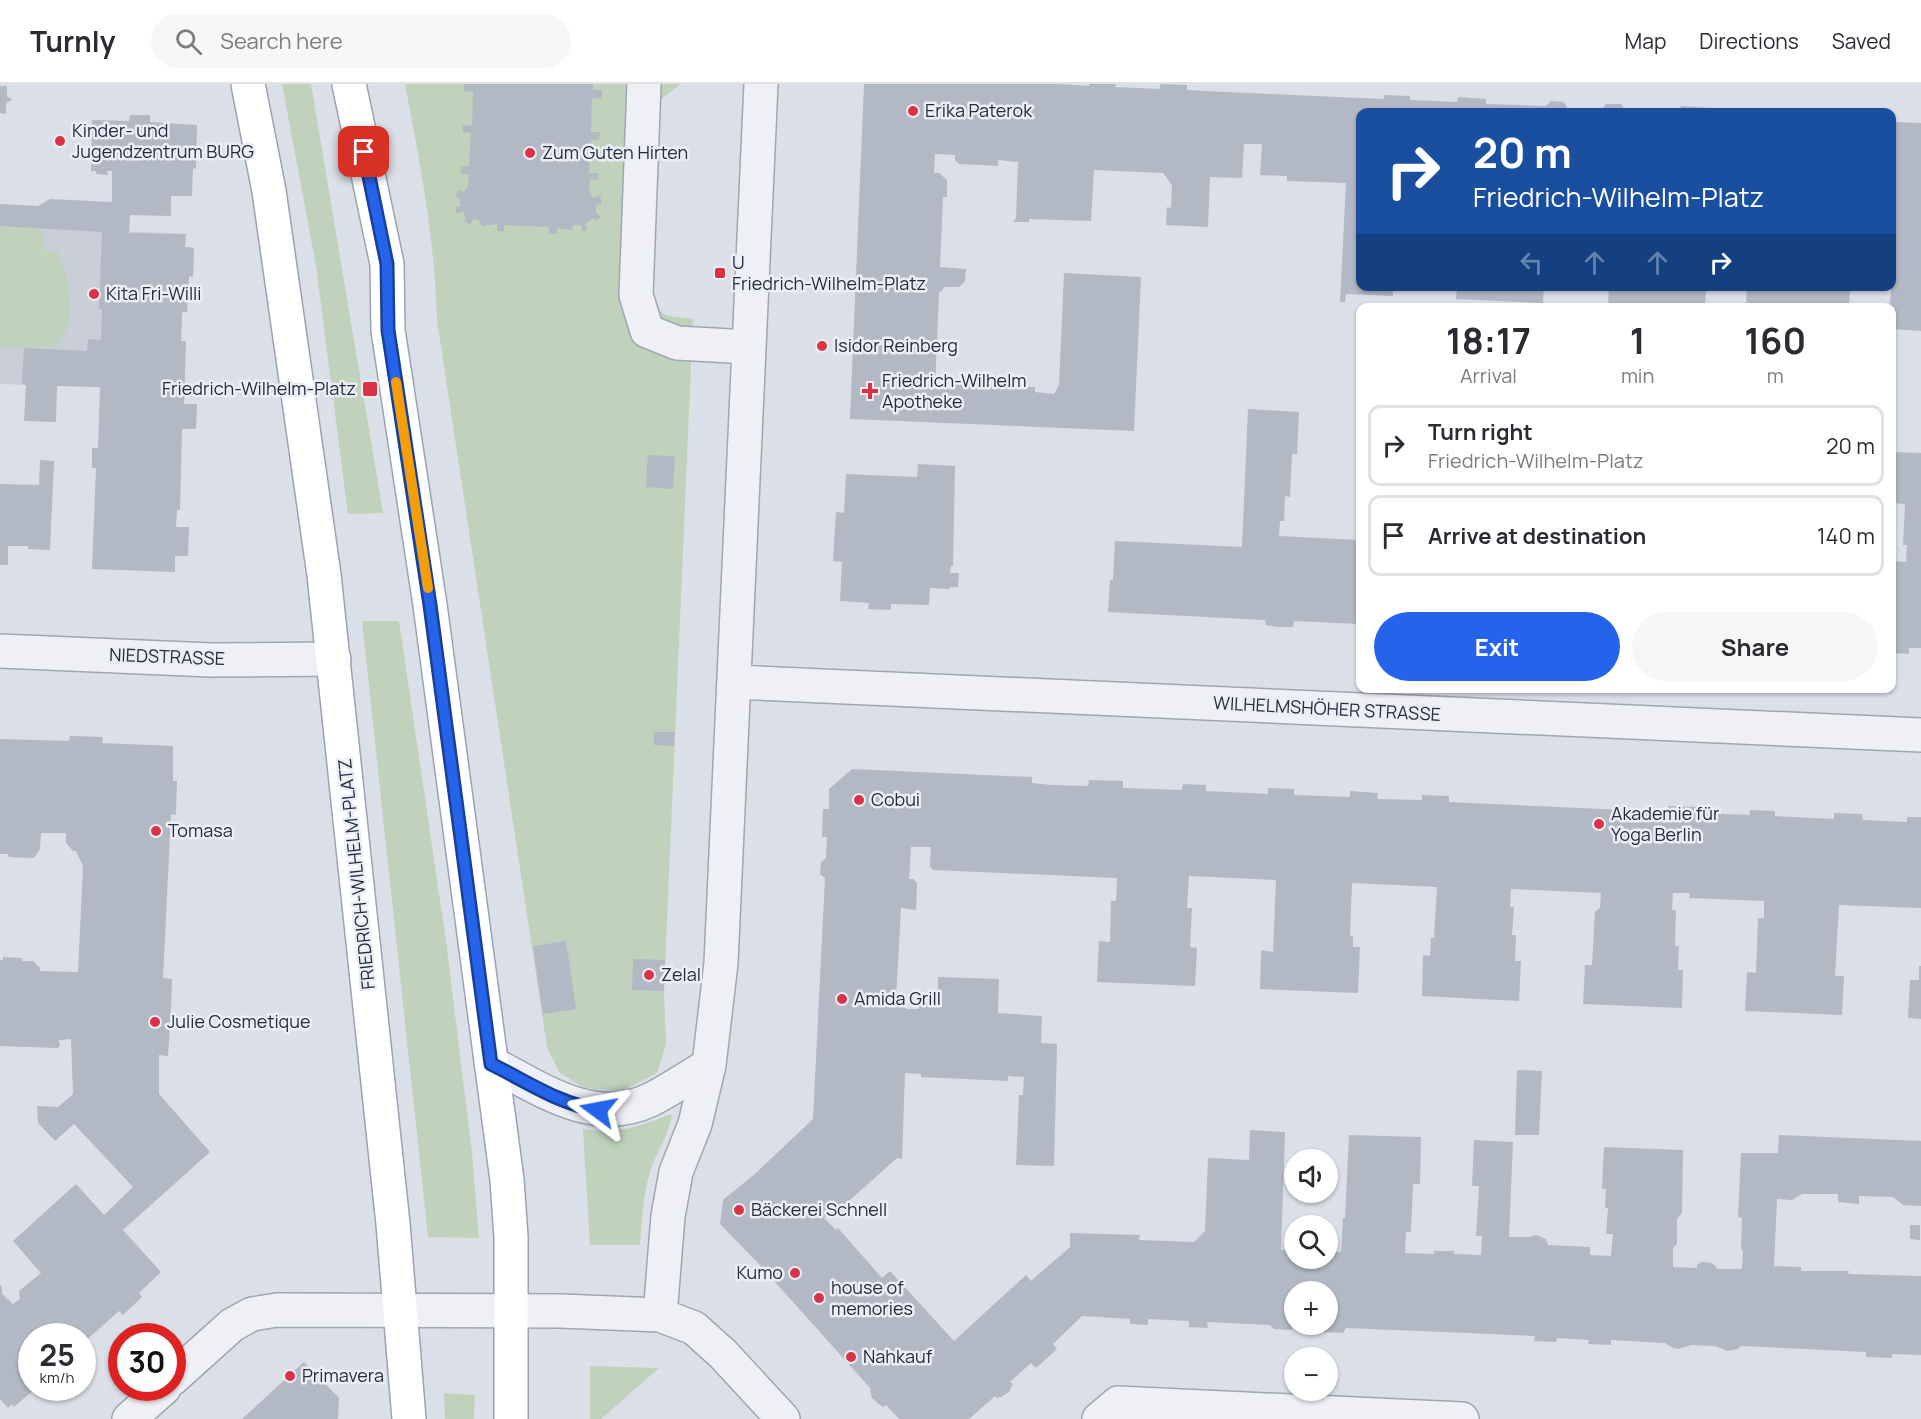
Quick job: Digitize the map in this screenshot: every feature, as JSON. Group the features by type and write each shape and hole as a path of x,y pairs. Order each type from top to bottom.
{"main road":[{"name":"FRIEDRICH-WILHELM-PLATZ","path":"248,84 269,190 324,575 393,1224 409,1419"},
{"path":"350,84 387,264 388,330 430,605 507,1180 511,1237 511,1419"}],"street":[{"path":"644,84 636,295 647,331 677,343 749,347"},
{"path":"660,1315 668,1216 676,1172 695,1124 709,1065 721,963 761,84"},
{"name":"NIEDSTRASSE","path":"0,651 210,660 334,659"},
{"name":"WILHELMSHÖHER STRASSE","path":"734,682 1921,735"},
{"path":"491,1064 563,1101 580,1107 616,1110 650,1100 709,1065"},
{"path":"186,1367 232,1326 252,1314 277,1310 400,1309 609,1312 660,1315 694,1328 723,1354 783,1419"},
{"path":"129,1419 149,1401"},
{"path":"1099,1419 1118,1402 1462,1419"}],"shaded area":[{"name":"Kita Fri-Willi","path":"0,226 186,234 185,247 194,248 193,277 189,277 187,312 182,313 181,341 186,341 184,390 0,384"}],"green space":[{"path":"282,84 311,84 383,513 348,514 316,266"},
{"path":"405,84 681,84 656,103 650,285 656,304 662,313 693,319 664,991 666,1044 657,1073 624,1090 581,1086 559,1072 547,1047 437,320 426,201"},
{"path":"0,226 44,228 43,250 58,252 71,304 69,322 60,344 52,347 0,348"},
{"path":"362,621 399,621 446,941 472,1153 479,1238 428,1237"},
{"path":"672,1115 666,1136 651,1169 646,1187 640,1245 590,1245 583,1129 605,1131 626,1129"},
{"path":"590,1366 659,1368 601,1419 590,1419"},
{"path":"444,1393 475,1395 474,1419 445,1419"}],"building":[{"name":"Zum Guten Hirten","path":"464,84 593,84 593,90 602,90 602,99 592,98 591,132 600,132 599,140 591,140 589,173 598,173 598,180 590,179 589,192 593,198 600,196 602,204 596,205 596,213 601,217 597,221 593,218 585,224 587,230 583,231 581,225 574,225 571,230 557,228 557,234 549,234 549,227 504,225 504,231 497,231 497,224 482,226 479,220 473,219 470,225 464,221 466,218 463,211 457,214 455,208 460,206 460,199 455,196 458,190 463,192 468,187 469,174 461,174 461,166 469,166 471,133 463,132 463,125 472,126 473,92 464,91"},
{"path":"864,84 1089,86 1089,84 1116,84 1115,87 1160,89 1160,84 1187,85 1187,90 1384,99 1384,95 1410,96 1410,100 1457,102 1458,97 1486,99 1486,104 1546,106 1551,101 1564,102 1567,108 1356,108 1356,291 1393,291 1393,296 1346,294 1345,302 1340,302 1346,183 1287,181 1287,176 1260,175 1262,144 1244,144 1242,178 1210,177 1208,227 1166,225 1167,207 1171,208 1172,185 1163,173 1094,170 1091,221 1029,219 1029,222 1014,222 1018,162 998,160 998,166 959,164 955,160 955,155 935,154 934,173 939,173 947,180 947,197 943,197 940,267 966,269 965,281 959,287 945,287 939,293 935,388 952,389 956,384 1035,387 1035,392 1054,394 1059,385 1064,273 1141,277 1134,431 850,419"},
{"path":"0,86 7,86 7,96 12,100 6,103 6,114 0,113"},
{"path":"1606,104 1621,104 1624,108 1603,108"},
{"path":"1681,106 1711,108 1681,108"},
{"path":"130,115 150,115 150,122 197,125 196,169 193,168 192,196 171,196 171,216 130,215 129,233 186,234 185,247 194,248 193,277 189,276 187,312 182,312 181,341 186,341 184,404 197,404 196,429 182,429 180,510 177,510 176,527 189,527 188,556 175,556 175,572 92,569 96,468 92,468 92,448 98,448 100,387 57,386 56,422 24,421 26,385 22,384 24,348 87,351 88,339 101,340 102,309 99,309 102,232 0,226 0,204 38,206 50,199 112,202 112,171 107,171 108,175 91,171 92,120 129,121"},
{"path":"1896,122 1921,123 1921,331 1896,329 1896,303 1890,303 1891,291 1896,291"},
{"path":"1457,291 1544,291 1543,303 1456,299"},
{"path":"1609,291 1706,291 1705,303 1608,303"},
{"path":"1747,291 1850,291 1849,303 1746,303"},
{"path":"1248,409 1299,412 1297,454 1292,454 1290,497 1285,496 1284,521 1280,521 1279,536 1356,540 1356,624 1294,621 1293,627 1276,627 1266,625 1265,620 1108,612 1110,580 1113,580 1115,541 1242,547"},
{"path":"1896,452 1921,453 1921,648 1909,648 1909,654 1896,653 1896,561 1906,562 1907,545 1903,545 1905,504 1896,503"},
{"path":"648,455 675,456 673,489 646,487"},
{"path":"40,460 54,461 50,550 28,549 28,546 8,546 8,565 0,565 0,484 39,485"},
{"path":"918,464 955,466 953,566 951,566 950,573 959,573 958,587 930,588 929,605 891,604 891,610 868,609 869,603 840,601 842,562 833,561 836,512 844,513 846,474 917,477"},
{"path":"654,732 675,732 674,746 654,745"},
{"path":"70,736 103,737 102,743 173,746 173,781 177,781 176,815 171,814 163,978 172,979 171,1010 168,1056 159,1055 159,1094 210,1152 123,1230 161,1272 139,1293 142,1297 123,1315 119,1311 96,1332 96,1323 18,1323 18,1401 21,1401 14,1407 12,1404 8,1408 0,1399 0,1285 2,1294 13,1304 20,1299 19,1291 41,1273 13,1241 76,1184 104,1215 133,1187 74,1124 55,1141 38,1123 37,1106 58,1107 73,1094 71,1039 59,1040 60,1046 57,1048 0,1046 0,960 3,960 3,957 33,961 40,971 78,972 83,866 76,851 73,851 66,843 66,833 41,833 40,849 34,858 9,857 8,854 0,854 0,739 69,741"},
{"path":"852,769 1032,777 1032,783 1052,785 1088,786 1089,780 1123,781 1123,788 1182,790 1183,784 1206,785 1206,791 1268,794 1268,788 1294,789 1294,795 1350,797 1350,791 1378,793 1377,799 1422,800 1422,795 1449,796 1449,802 1668,812 1668,806 1698,807 1698,813 1750,815 1750,810 1775,811 1775,816 1834,819 1834,813 1862,814 1863,820 1907,822 1907,817 1921,817 1921,908 1839,905 1835,976 1844,976 1842,1015 1745,1011 1747,972 1756,973 1758,918 1764,918 1764,901 1689,898 1690,893 1673,893 1672,910 1676,910 1675,946 1679,946 1678,970 1683,970 1682,1008 1583,1004 1585,965 1592,965 1595,912 1600,908 1601,893 1511,889 1510,907 1514,907 1512,935 1516,935 1515,961 1521,961 1519,1001 1422,996 1423,955 1430,956 1431,938 1434,938 1437,887 1352,883 1350,936 1353,936 1353,947 1360,947 1358,993 1260,989 1261,950 1273,952 1276,880 1189,876 1187,908 1192,908 1190,947 1197,948 1195,986 1097,982 1099,941 1110,942 1111,901 1116,901 1117,878 933,870 930,866 931,847 911,847 909,879 917,883 916,910 901,908 896,1000 906,1009 919,1009 919,1003 938,1003 938,977 999,979 998,1013 1042,1016 1041,1043 1057,1044 1054,1166 1016,1165 1019,1095 1023,1095 1024,1077 1008,1076 1008,1081 921,1077 921,1074 905,1073 902,1159 897,1158 841,1208 838,1205 824,1218 836,1230 838,1228 882,1278 890,1271 954,1341 1026,1275 1031,1281 1070,1247 1070,1233 1140,1235 1139,1240 1194,1242 1205,1231 1208,1158 1249,1160 1250,1130 1285,1132 1281,1250 1284,1250 1284,1269 1338,1269 1338,1252 1341,1252 1343,1218 1345,1218 1349,1135 1421,1137 1420,1184 1413,1184 1411,1232 1406,1232 1405,1253 1434,1254 1434,1251 1454,1251 1454,1254 1481,1255 1482,1236 1476,1236 1479,1186 1472,1186 1474,1140 1513,1142 1509,1237 1536,1235 1546,1239 1548,1245 1590,1247 1590,1255 1611,1256 1613,1234 1606,1234 1608,1208 1605,1208 1606,1189 1602,1189 1604,1147 1683,1150 1682,1213 1677,1219 1677,1244 1673,1248 1673,1267 1697,1268 1701,1262 1712,1263 1718,1269 1742,1269 1742,1218 1738,1217 1741,1153 1778,1153 1779,1135 1921,1141 1921,1206 1903,1205 1893,1197 1859,1196 1859,1204 1838,1202 1838,1194 1802,1194 1792,1200 1777,1199 1774,1266 1801,1267 1801,1271 1849,1271 1848,1274 1921,1276 1921,1355 1892,1354 1892,1358 1866,1357 1866,1352 1741,1346 1728,1351 1715,1346 1691,1345 1679,1349 1665,1343 1611,1340 1611,1345 1588,1344 1589,1340 1557,1338 1556,1342 1534,1341 1535,1336 1346,1328 1343,1333 1338,1333 1338,1281 1284,1281 1284,1330 1274,1329 1270,1325 1207,1322 1208,1328 1189,1327 1189,1321 1148,1319 1148,1325 1130,1324 1130,1319 1082,1316 1053,1344 1057,1349 1036,1368 1031,1363 1010,1382 1013,1384 1009,1392 1001,1397 995,1396 969,1419 899,1419 886,1405 884,1407 880,1405 872,1398 871,1389 720,1224 723,1200 756,1173 813,1119 825,878 820,874 821,862 826,858 827,837 822,837 823,809 829,809 829,789"},
{"path":"566,941 576,1009 543,1014 533,946"},
{"name":"Zelal","path":"633,959 665,960 664,991 632,990"},
{"path":"1919,966 1921,966 1921,1019 1908,1018 1910,980 1919,980"},
{"path":"1517,1070 1542,1071 1539,1135 1515,1135"},
{"path":"1910,1225 1920,1225 1920,1240 1910,1239"},
{"path":"304,1362 339,1398 338,1419 242,1419"}],"slow traffic":[{"path":"396,382 428,588"}],"place":[{"name":"Erika Paterok","path":"913,111"},
{"name":"Kinder- und Jugendzentrum BURG","path":"60,141"},
{"name":"Zum Guten Hirten","path":"530,153"},
{"name":"U Friedrich-Wilhelm-Platz","path":"720,273"},
{"name":"Kita Fri-Willi","path":"94,294"},
{"name":"Isidor Reinberg","path":"822,346"},
{"name":"Friedrich-Wilhelm-Platz","path":"370,389"},
{"name":"Friedrich-Wilhelm Apotheke","path":"870,391"},
{"name":"Cobui","path":"859,800"},
{"name":"Akademie für Yoga Berlin","path":"1599,824"},
{"name":"Tomasa","path":"156,831"},
{"name":"Zelal","path":"649,975"},
{"name":"Amida Grill","path":"842,999"},
{"name":"Julie Cosmetique","path":"155,1022"},
{"name":"Bäckerei Schnell","path":"739,1210"},
{"name":"Kumo","path":"795,1273"},
{"name":"house of memories","path":"819,1298"},
{"name":"Nahkauf","path":"851,1357"},
{"name":"Primavera","path":"290,1376"}],"route":[{"path":"364,152 387,264 388,330 430,605 491,1064 563,1101 598,1110"}]}
